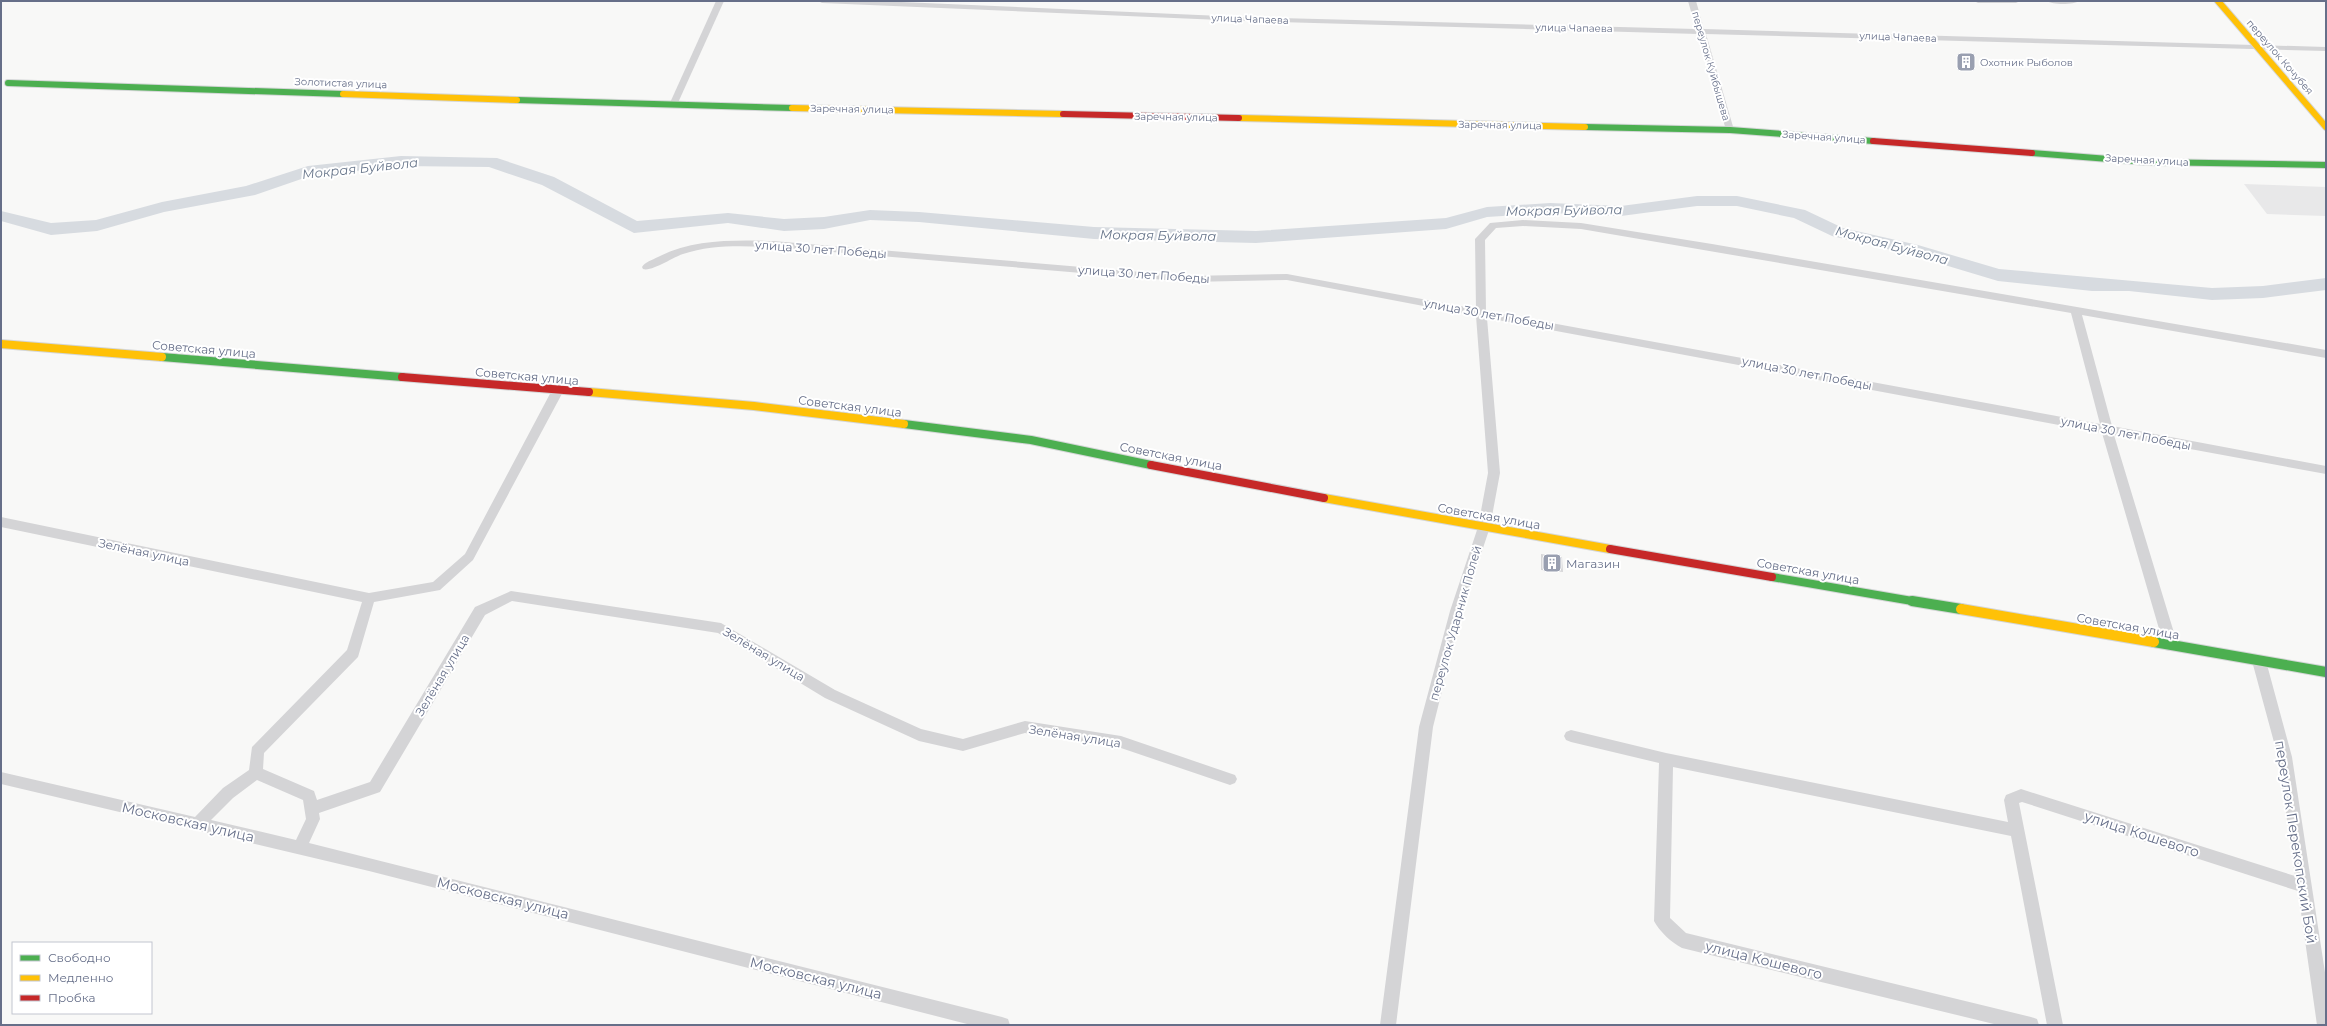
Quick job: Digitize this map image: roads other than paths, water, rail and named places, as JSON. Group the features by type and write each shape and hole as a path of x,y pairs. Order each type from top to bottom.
{"street":[{"path":"673,105 720,1"},
{"name":"улица Чапаева","path":"822,1 1244,19 2326,49"},
{"path":"1063,12 1066,1"},
{"name":"переулок Куйбышева","path":"1692,1 1730,130"},
{"path":"1978,1 2016,1"},
{"path":"2051,1 2075,1"},
{"name":"переулок Кочубея","path":"2218,1 2326,127"},
{"name":"Золотистая улица","path":"8,83 673,105"},
{"name":"Заречная улица","path":"673,105 1730,130 2147,162 2326,165"},
{"name":"переулок Ударник Полей","path":"1388,1025 1426,727 1456,611 1484,527 1494,473 1480,313 1480,239 1493,225 1523,223 1581,226 1712,246 2076,310"},
{"name":"улица 30 лет Победы","path":"647,267 668,254 708,244 773,244 1189,279 1286,278 2326,470"},
{"path":"2171,646 2107,429 2076,310 2326,354"},
{"name":"Советская улица","path":"1,344 754,406 1031,440 1205,476 1484,527 2326,672"},
{"name":"Зелёная улица","path":"1,522 369,598 436,586 469,557 558,390"},
{"name":"Зелёная улица","path":"311,809 375,787 480,611 511,596 721,628 830,694 919,735 963,745 1025,727 1121,742 1230,779"},
{"path":"256,773 257,751 353,653 369,598"},
{"name":"переулок Перекопский Бой","path":"2259,661 2285,757 2325,1025"},
{"path":"1571,736 1666,759 2017,831"},
{"name":"улица Кошевого","path":"1666,759 1662,921 1682,940 2031,1025"},
{"path":"256,773 309,796 313,819 300,848"},
{"path":"198,824 228,793 256,773"},
{"name":"Московская улица","path":"1,778 300,848 1002,1025"},
{"name":"улица Кошевого","path":"2055,1025 2011,800 2021,795 2304,886"}],"waterway":[{"name":"Мокрая Буйвола","path":"1,216 51,229 97,225 162,207 249,191 308,171 401,161 491,162 548,181 634,227 728,218 784,225 824,223 870,215 919,217 1094,233 1256,237 1446,223 1487,212 1550,208 1621,211 1697,201 1737,201 1799,214 1838,232 1912,249 1998,275 2092,285 2129,285 2212,294 2263,292 2326,284"}],"place":[{"name":"Охотник Рыболов","path":"1966,62"},
{"name":"Магазин","path":"1552,563"}]}
